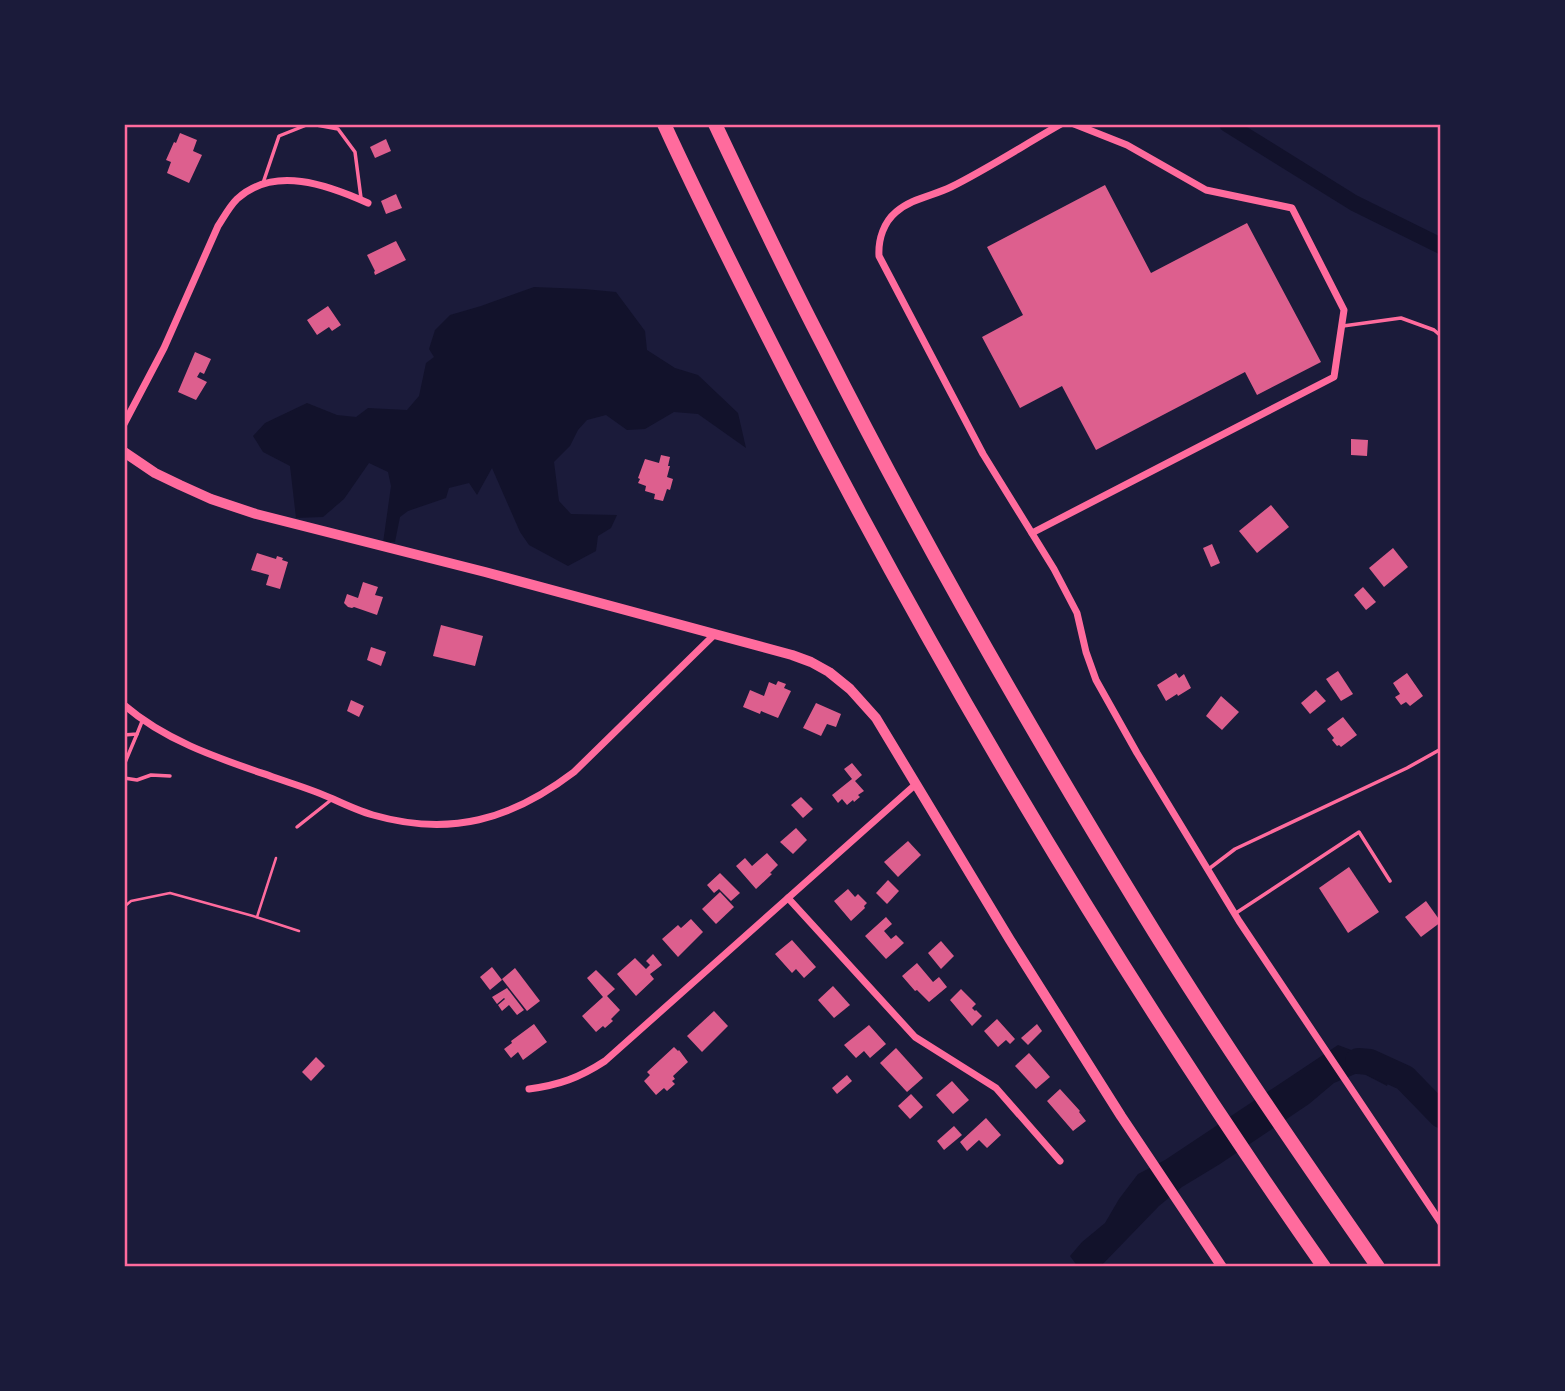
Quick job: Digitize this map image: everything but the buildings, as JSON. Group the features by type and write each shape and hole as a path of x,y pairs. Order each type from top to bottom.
{"highway":[{"path":"664,124 742,286 821,440 948,674 1103,933 1265,1182 1324,1267"},
{"path":"715,124 822,345 964,609 1043,747 1140,909 1378,1267"}],"street":[{"path":"1061,124 950,188 906,205 886,223 878,249 879,256 983,454 1054,569 1077,614 1096,680 1137,753 1234,914 1441,1223"},
{"path":"1032,533 1335,377 1344,310 1292,208 1206,190 1127,145 1074,124"},
{"path":"124,424 164,348 218,226 238,199 263,184 274,181 302,181 365,201"},
{"path":"124,452 155,473 180,485 256,514 716,633 792,654 829,672 850,689 876,718 1010,940 1151,1162 1222,1267"},
{"path":"124,705 180,741 211,755 370,814 396,821 450,824 504,813 529,803 552,789 574,772 716,633"},
{"path":"528,1089 569,1081 605,1061 916,784"},
{"path":"788,898 915,1037 996,1088 1060,1161"}],"lane":[{"path":"263,184 279,136 310,124 338,130 355,152 365,201"},
{"path":"1341,327 1401,318 1434,330 1441,336"},
{"path":"124,765 143,719"},
{"path":"124,735 137,734"},
{"path":"1208,870 1235,849 1407,768 1441,749"},
{"path":"124,778 137,780 151,775 170,776"},
{"path":"296,827 332,799"},
{"path":"1234,914 1359,832 1391,881"}],"path":[{"path":"257,917 276,858"},
{"path":"124,908 131,901 170,893 299,931"}],"shaded area":[{"path":"534,287 616,292 645,331 647,350 675,368 698,375 738,413 746,448 698,414 674,412 645,429 627,430 606,415 587,420 570,446 554,462 559,501 571,514 617,515 611,528 598,536 596,551 568,566 529,545 520,532 492,468 477,495 469,483 449,488 446,498 408,511 400,517 395,542 383,543 391,486 388,472 369,463 344,499 323,517 296,518 290,466 263,452 253,436 265,423 307,403 337,415 356,417 368,408 407,410 419,396 426,363 434,357 429,349 435,330 450,315"},
{"path":"1338,1045 1393,1068 1387,1086 1360,1072 1334,1083 1309,1104 1182,1187 1159,1206 1100,1267 1078,1267 1070,1256 1105,1223 1138,1174 1165,1160"}],"waterway":[{"path":"1227,124 1354,203 1441,246"},
{"path":"1358,1061 1370,1062 1405,1078 1441,1115"}]}
